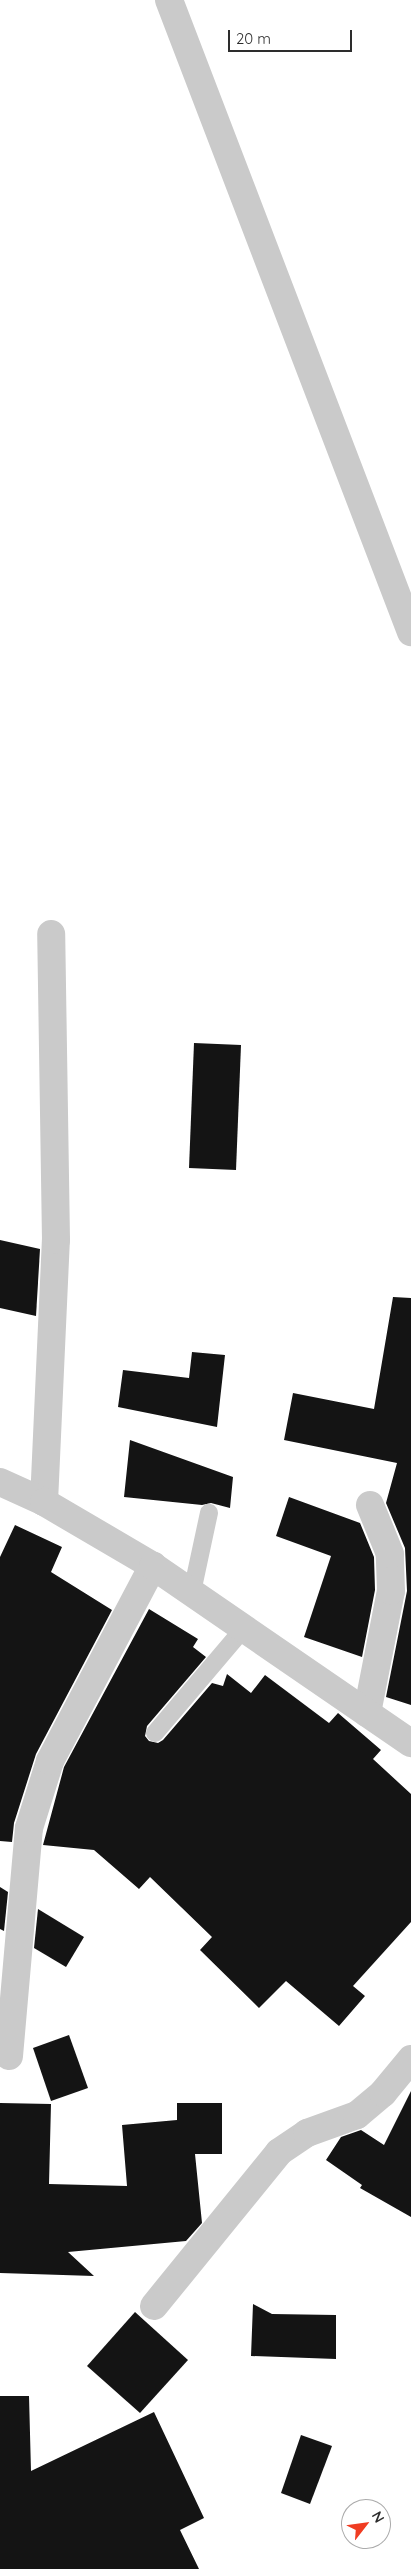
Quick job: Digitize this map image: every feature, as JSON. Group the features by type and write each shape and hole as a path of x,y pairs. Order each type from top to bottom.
{"street":[{"path":"169,0 411,632"},
{"path":"44,1502 56,1240 51,934"},
{"path":"0,1482 44,1502 153,1566 411,1743"},
{"path":"367,1713 391,1591 390,1554 370,1505"},
{"path":"9,2056 29,1828 50,1761 153,1566"},
{"path":"154,2306 279,2152 307,2133 357,2115 384,2093 411,2059"}],"lane":[{"path":"192,1592 209,1513"},
{"path":"155,1733 244,1628"}],"building":[{"path":"194,1043 241,1045 236,1170 189,1168"},
{"path":"0,1240 40,1249 36,1316 0,1308"},
{"path":"393,1297 411,1298 411,1705 386,1697 407,1591 405,1548 386,1503 397,1463 284,1440 293,1393 374,1409"},
{"path":"192,1352 225,1355 217,1427 118,1407 123,1370 189,1378"},
{"path":"130,1440 233,1477 230,1508 211,1503 202,1505 124,1497"},
{"path":"289,1497 360,1523 374,1557 375,1590 362,1657 304,1637 331,1556 276,1536"},
{"path":"15,1525 62,1547 51,1572 112,1610 36,1754 14,1823 12,1842 0,1841 0,1557"},
{"path":"149,1609 198,1639 193,1647 206,1657 147,1726 145,1736 149,1741 158,1743 163,1740 212,1683 223,1686 227,1674 251,1693 265,1675 329,1723 338,1713 381,1750 373,1759 411,1794 411,1922 353,1986 365,1996 339,2026 286,1981 259,2008 200,1950 212,1937 150,1877 139,1889 94,1850 43,1845 64,1767"},
{"path":"0,1887 8,1892 4,1931 0,1929"},
{"path":"38,1909 84,1937 66,1967 34,1948"},
{"path":"69,2035 88,2088 51,2101 33,2048"},
{"path":"411,2091 411,2217 360,2188 362,2185 326,2160 341,2137 361,2130 384,2145"},
{"path":"0,2103 51,2104 49,2184 127,2186 122,2125 177,2120 177,2103 222,2103 222,2154 195,2154 202,2223 186,2241 68,2252 94,2276 0,2273"},
{"path":"253,2304 272,2314 336,2315 336,2359 251,2356"},
{"path":"135,2312 188,2360 140,2413 87,2366"},
{"path":"0,2396 29,2396 31,2471 154,2412 204,2518 180,2530 199,2569 0,2569"},
{"path":"301,2435 332,2446 310,2504 281,2493"}]}
